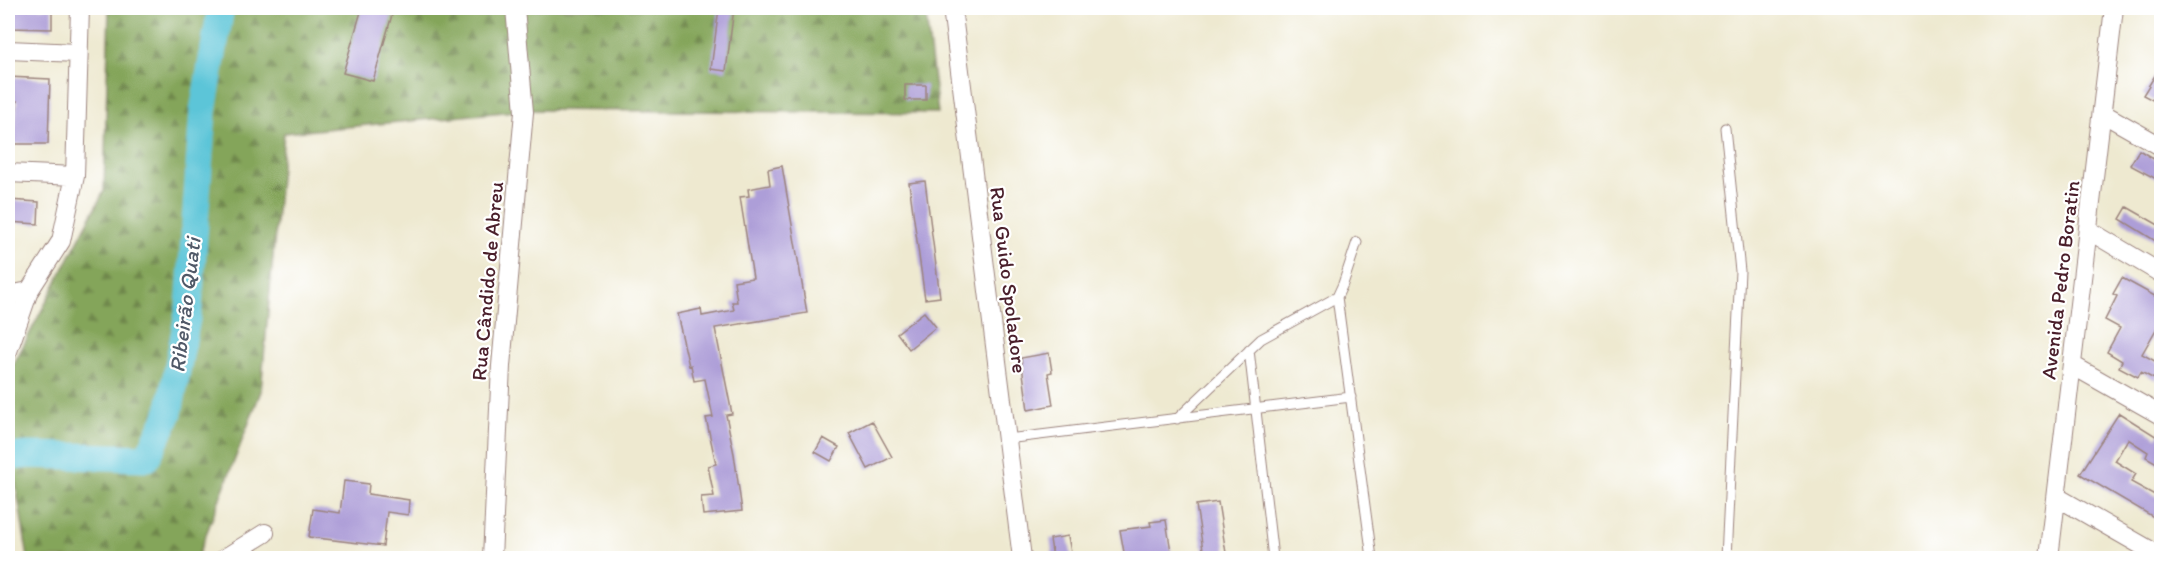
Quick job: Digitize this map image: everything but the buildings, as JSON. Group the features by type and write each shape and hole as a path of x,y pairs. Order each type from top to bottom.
{"street":[{"path":"8,351 29,291 61,241 75,176 80,8"},
{"name":"Rua Cândido de Abreu","path":"492,558 501,366 524,112 514,8"},
{"name":"Rua Guido Spoladore","path":"952,8 1022,558"},
{"name":"Avenida Pedro Boratin","path":"2049,558 2114,8"},
{"path":"8,50 78,53"},
{"path":"2102,113 2162,147"},
{"path":"8,173 75,176"},
{"path":"2088,230 2162,274"},
{"path":"8,295 29,291"},
{"path":"2072,365 2162,416"},
{"path":"2056,497 2162,557"},
{"path":"225,558 266,533"}],"lane":[{"path":"1725,128 1740,271 1726,558"},
{"path":"1357,242 1337,297 1372,558"},
{"path":"1177,419 1261,339 1337,297"},
{"path":"1250,350 1273,558"},
{"path":"1007,440 1351,397"}],"green space":[{"path":"109,8 925,8 938,113 525,110 284,133 261,391 197,558 28,558 8,437 8,375 104,191"}],"waterway":[{"name":"Ribeirão Quati","path":"8,457 29,455 147,458 169,413 189,308 203,111 221,8"}]}
